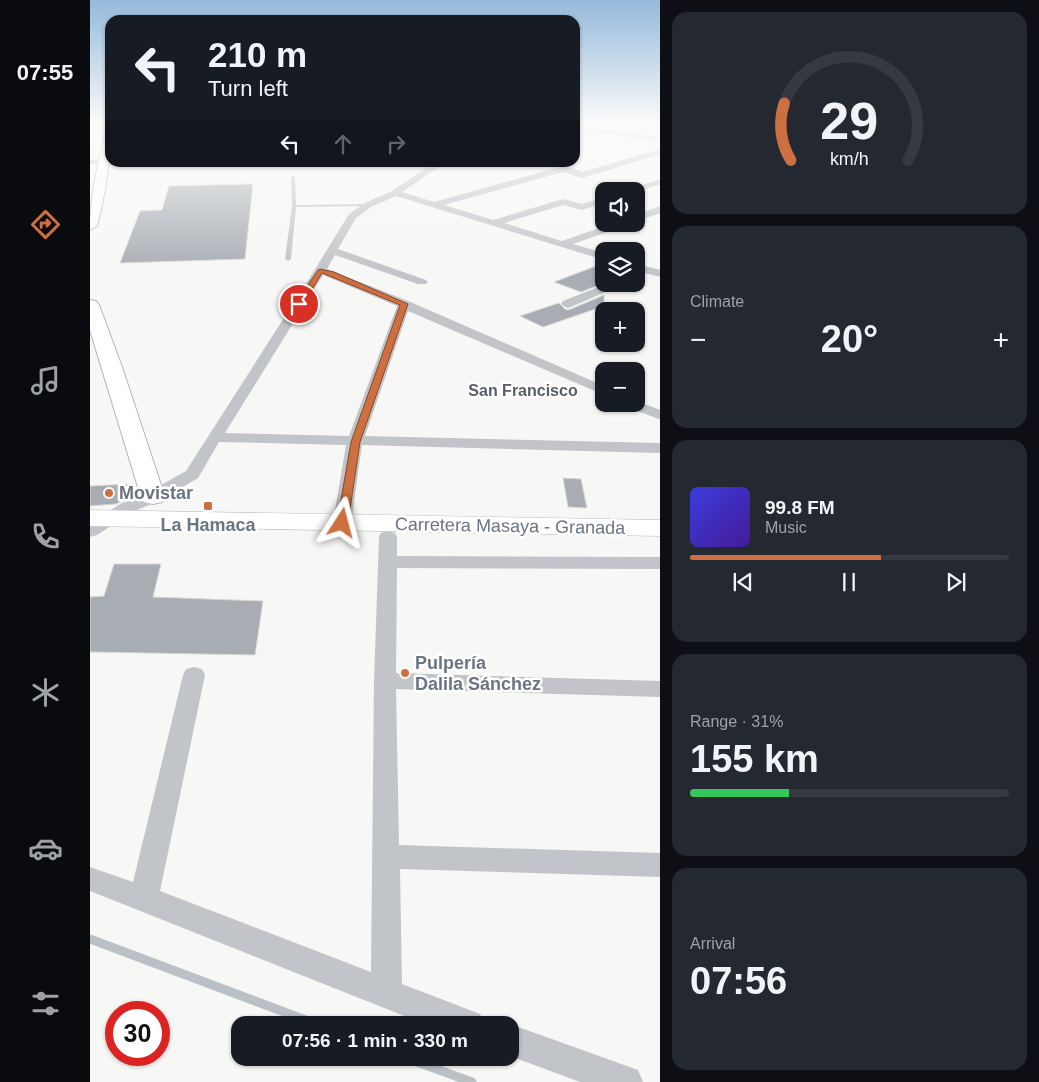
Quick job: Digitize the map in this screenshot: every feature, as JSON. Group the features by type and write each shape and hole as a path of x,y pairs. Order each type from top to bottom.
{"highway":[{"name":"Carretera Masaya - Granada","path":"95,525 342,523 660,528"},
{"name":"Carretera Masaya - Granada","path":"95,525 388,549 660,540"}],"street":[{"path":"90,226 98,172"},
{"path":"95,525 128,507 153,498 192,474 320,271 352,216 368,205 395,193 426,172"},
{"path":"433,205 550,172"},
{"path":"574,172 582,175 590,172"},
{"path":"645,186 660,181"},
{"path":"395,193 595,254"},
{"path":"494,223 563,202 582,207 595,203"},
{"path":"645,215 660,209"},
{"path":"563,244 597,232"},
{"path":"331,250 422,282"},
{"path":"645,268 660,261"},
{"path":"320,271 332,274 404,304 595,387"},
{"path":"645,271 660,274"},
{"path":"567,304 595,292"},
{"path":"342,523 356,442 404,304"},
{"path":"90,305 112,367 153,498"},
{"path":"645,410 660,416"},
{"path":"214,437 660,448"},
{"path":"386,994 385,681 388,549 660,562"},
{"path":"144,898 194,675"},
{"path":"385,681 660,689"},
{"path":"386,856 660,865"},
{"path":"90,880 144,898 446,1016"},
{"path":"519,1043 626,1082"}],"lane":[{"path":"288,259 294,206 293,177"},
{"path":"294,206 368,205"}],"building":[{"path":"253,184 245,259 120,263 140,211 162,210 169,186"},
{"path":"595,266 595,287 581,292 554,282"},
{"path":"604,295 604,302 595,302 595,309 543,327 520,316 559,303 566,310"},
{"path":"563,478 581,479 587,508 568,507"},
{"name":"Movistar","path":"130,484 126,499 116,504 90,506 90,486"},
{"path":"114,564 161,564 153,597 263,601 255,655 90,652 90,597 104,596"}],"waterway":[{"path":"90,939 295,1016"},
{"path":"428,1066 472,1082"}],"place":[{"name":"Movistar","path":"109,493"},
{"name":"La Hamaca","path":"208,506"},
{"name":"Pulpería Dalila Sánchez","path":"405,673"}],"district":[{"name":"San Francisco","path":"523,390"}],"route":[{"path":"299,304 320,271 332,274 404,304 356,442 342,523"}]}
